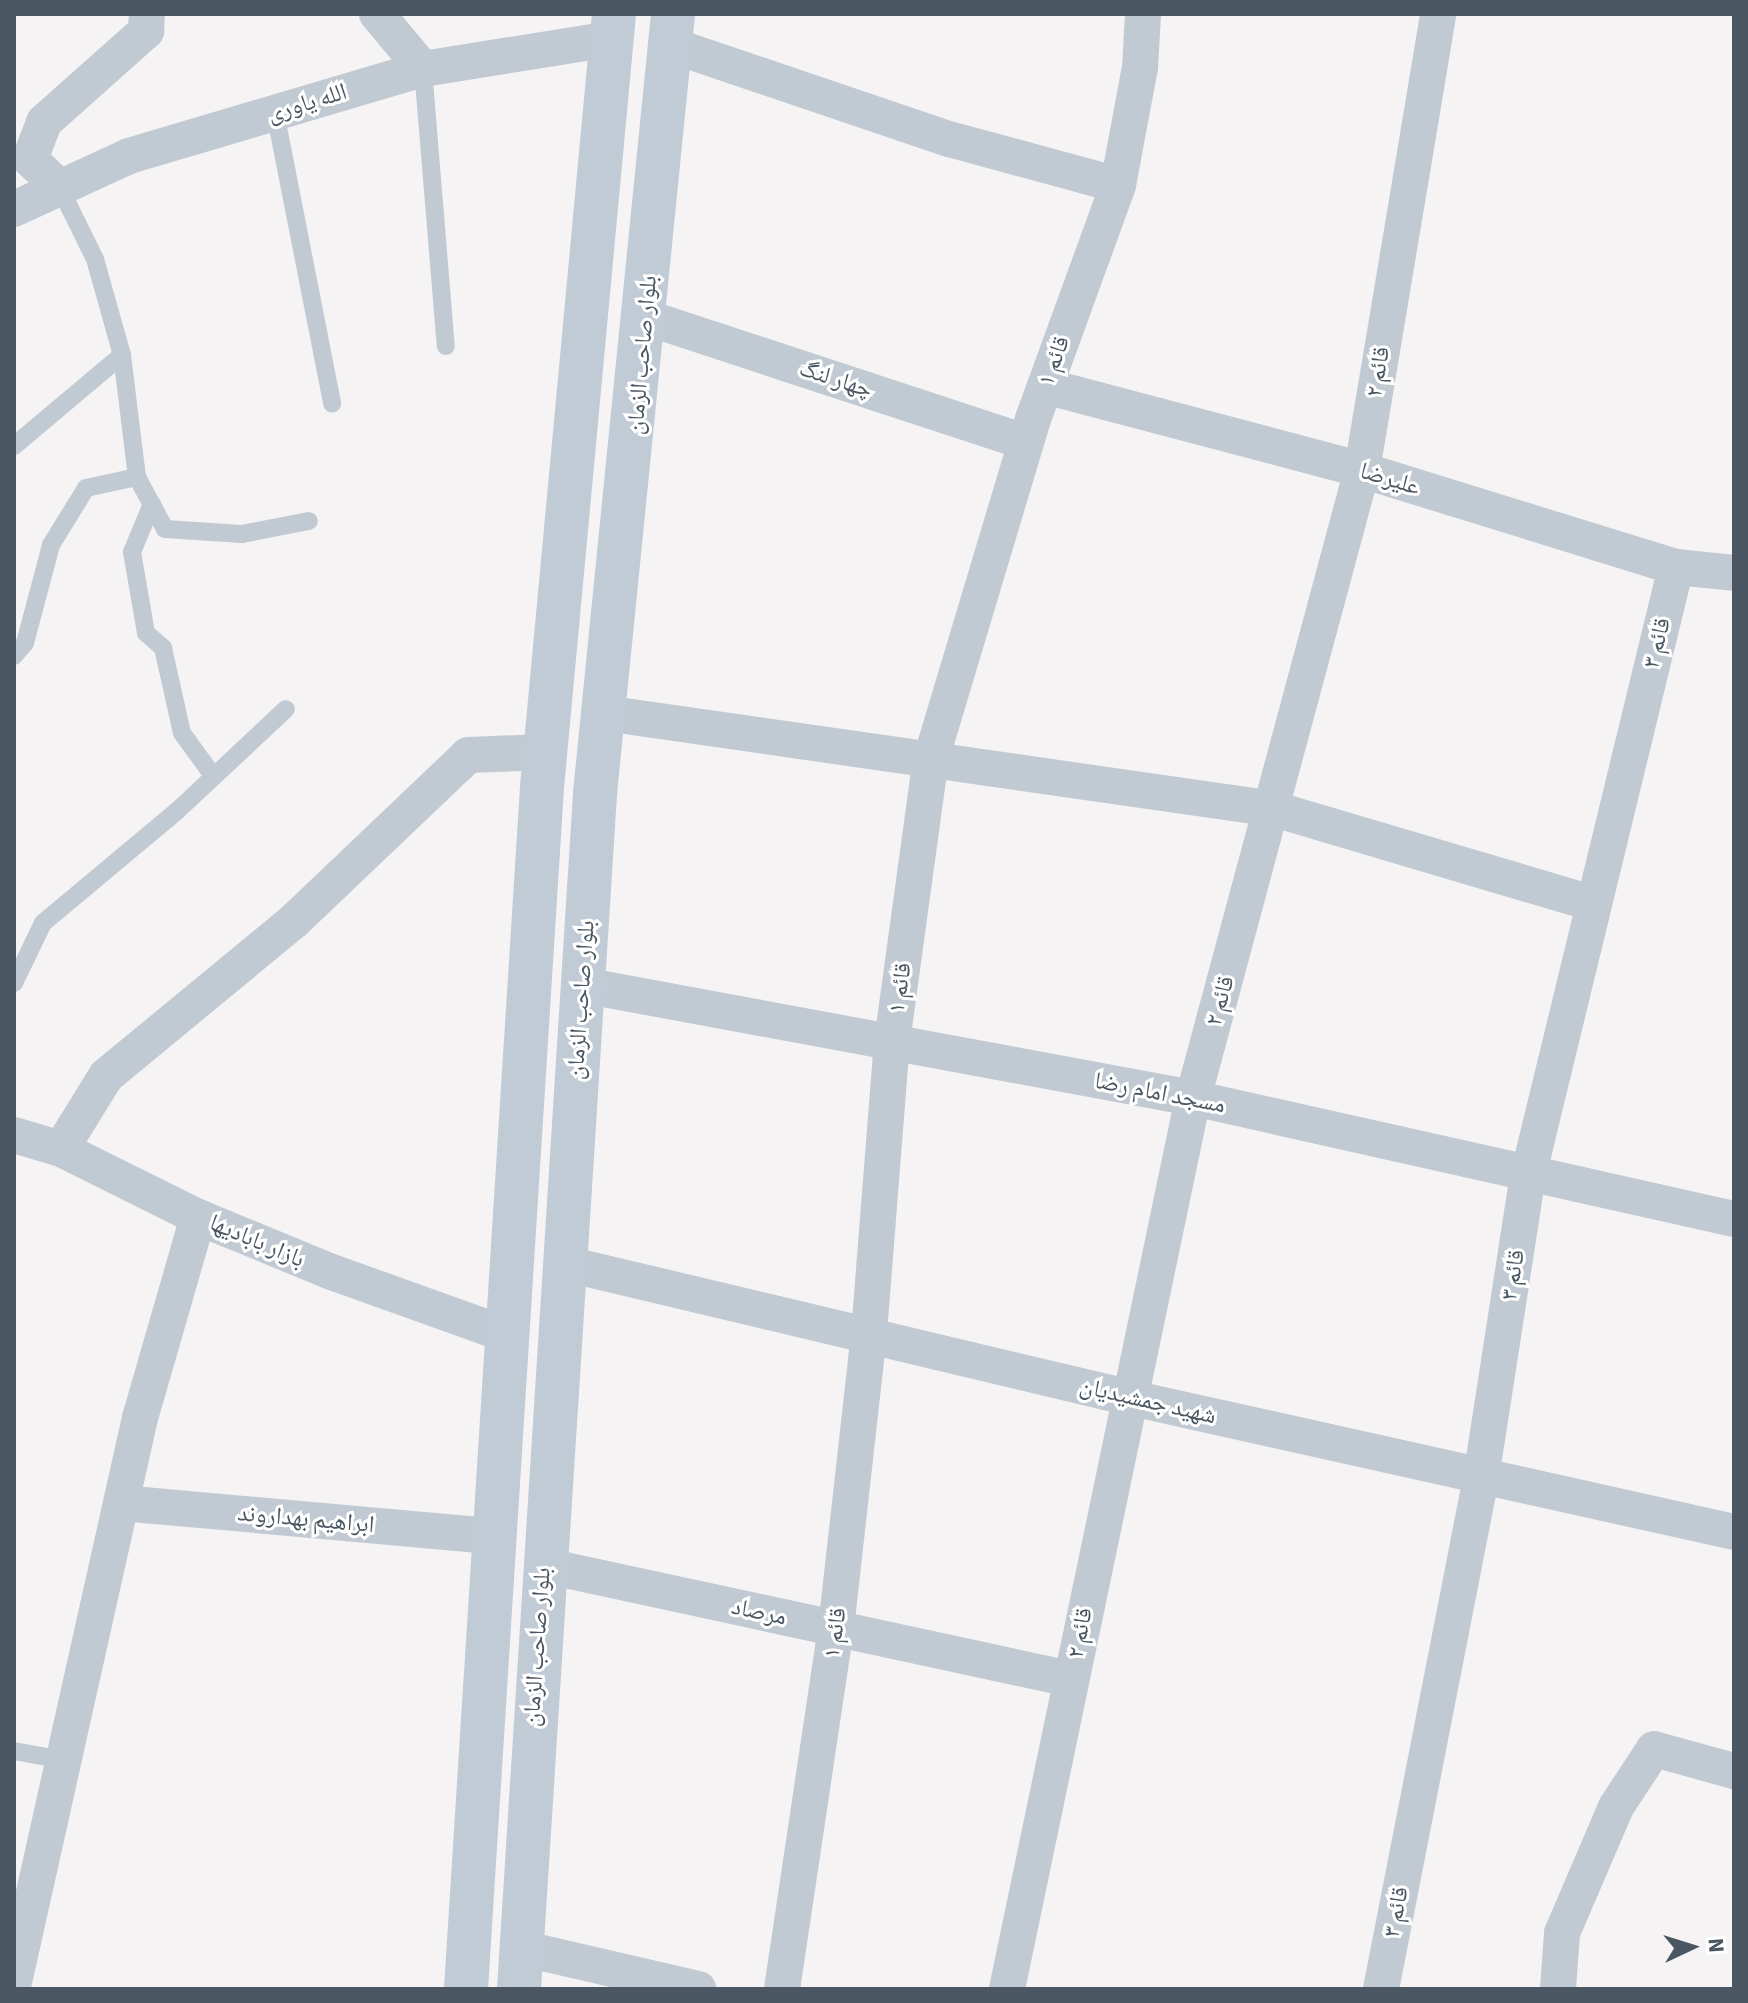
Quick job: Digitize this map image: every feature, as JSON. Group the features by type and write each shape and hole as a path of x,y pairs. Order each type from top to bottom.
{"main road":[{"path":"466,1989 491,1536 545,752 612,26"},
{"name":"بلوار صاحب الزمان","path":"520,1968 542,1565 582,985 604,713 672,29"},
{"path":"505,1334 558,1339"}],"street":[{"path":"60,188 22,159 44,122 146,31 147,14"},
{"path":"377,14 423,69"},
{"name":"قائم ۱","path":"782,1989 836,1628 869,1333 892,1042 931,759 1026,442 1118,185 1140,68 1143,14"},
{"name":"قائم ۲","path":"1007,1989 1127,1397 1193,1098 1274,809 1362,470 1438,14"},
{"name":"الله یاوری","path":"14,209 129,156 423,69 612,26"},
{"path":"672,29 949,139 1118,185"},
{"name":"چهار لنگ","path":"645,317 1026,442"},
{"name":"علیرضا","path":"1045,386 1362,470 1676,567 1734,573"},
{"name":"قائم ۳","path":"1381,1989 1481,1478 1528,1176 1591,903 1676,567"},
{"path":"604,713 1274,809 1591,903"},
{"path":"61,1149 106,1076 295,920 468,755 545,752"},
{"name":"مسجد امام رضا","path":"582,985 1193,1098 1528,1176 1734,1219"},
{"name":"بازار بابادیها","path":"14,1135 61,1149 198,1217 329,1271 505,1334"},
{"path":"14,1982 121,1503 198,1217"},
{"name":"شهید جمشیدیان","path":"563,1263 869,1333 1127,1397 1734,1532"},
{"name":"ابراهیم بهداروند","path":"121,1503 491,1536"},
{"name":"مرصاد","path":"542,1565 1070,1679"},
{"path":"1558,1989 1562,1933 1616,1807 1654,1749 1734,1771"},
{"path":"520,1968 698,1989"}],"lane":[{"path":"423,69 446,346"},
{"path":"275,112 332,403"},
{"path":"60,188 95,259 122,355 137,477 165,529 242,534 309,521"},
{"path":"14,446 122,355"},
{"path":"14,656 25,643 51,545 86,488 137,477"},
{"path":"152,504 132,552 146,633 163,648 182,733 214,777"},
{"path":"14,983 43,923 214,777 286,709"},
{"path":"14,1751 64,1760"}]}
